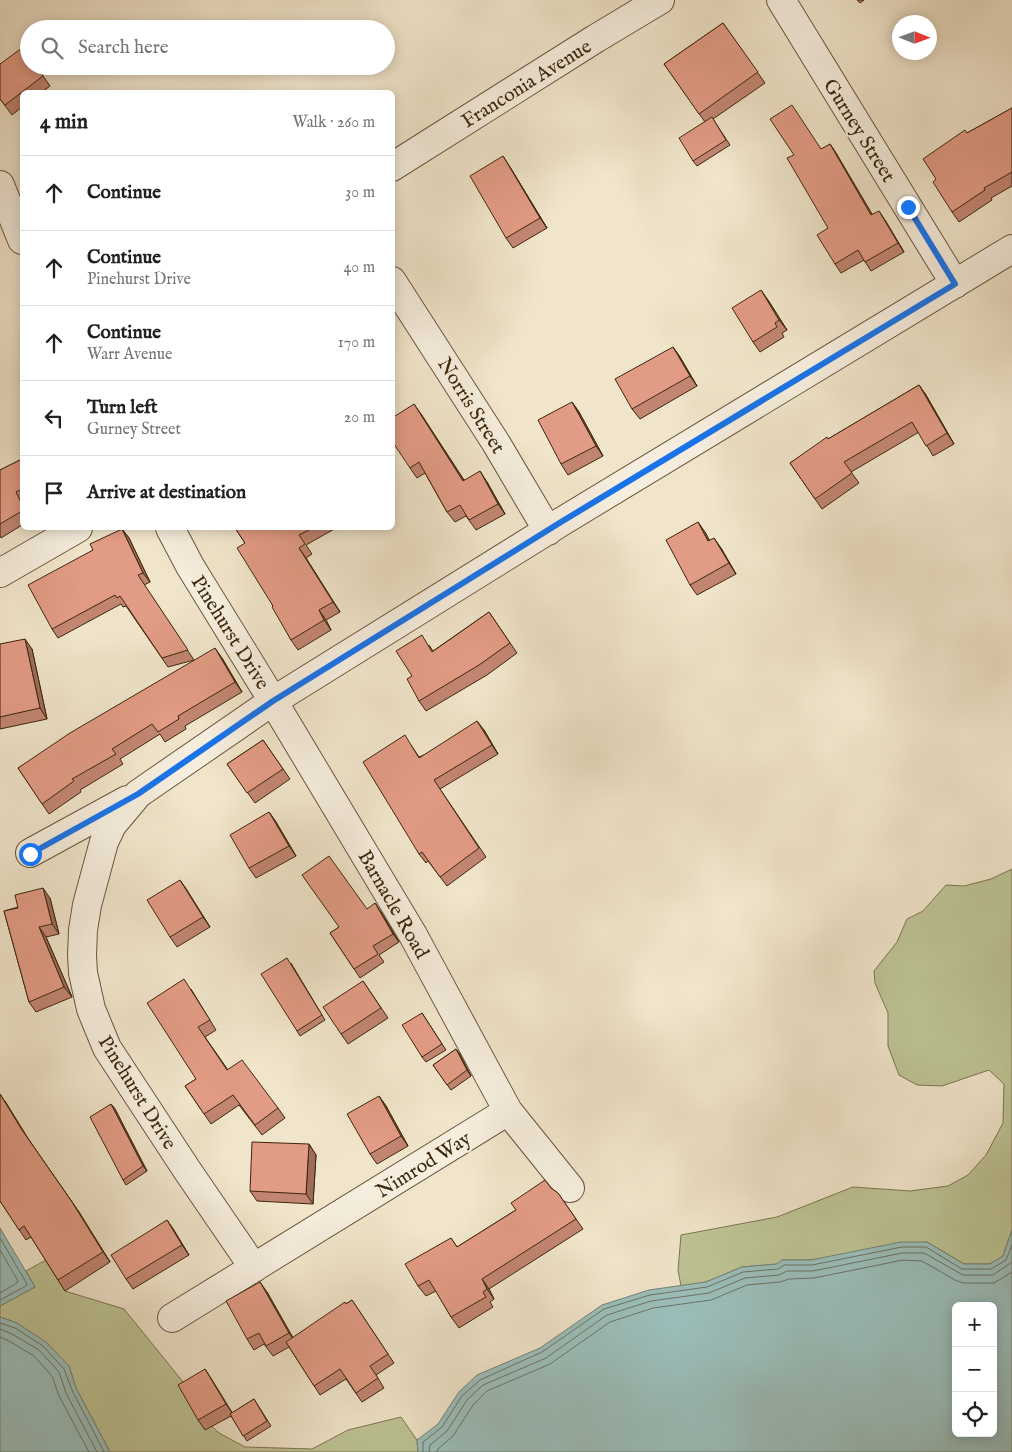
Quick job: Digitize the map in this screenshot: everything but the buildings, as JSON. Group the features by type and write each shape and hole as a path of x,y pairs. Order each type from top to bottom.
{"street":[{"name":"Franconia Avenue","path":"395,165 660,0"},
{"name":"Gurney Street","path":"781,0 955,284"},
{"path":"0,185 20,235"},
{"path":"273,701 548,531 1012,249"},
{"name":"Norris Street","path":"395,287 496,443 548,531"},
{"path":"0,573 75,530"},
{"name":"Pinehurst Drive","path":"171,530 190,566 273,701 138,794 112,825 104,842 87,905 82,955 83,973 90,1009 108,1048 187,1170 254,1268"},
{"name":"Barnacle Road","path":"273,701 413,935 508,1111"},
{"path":"30,854 138,794"},
{"path":"508,1111 570,1188"},
{"name":"Nimrod Way","path":"172,1318 508,1111"}],"green space":[{"path":"1012,869 1012,1230 1003,1256 990,1264 964,1264 927,1242 811,1260 782,1260 778,1264 742,1267 706,1282 681,1286 678,1270 681,1235 777,1217 853,1187 910,1191 948,1186 968,1175 986,1155 1003,1123 1004,1084 989,1070 942,1086 917,1085 899,1075 888,1046 888,1013 875,983 874,971 897,942 907,919 923,911 946,885 964,886 991,879"},
{"path":"46,1260 65,1291 124,1309 188,1388 201,1416 219,1433 245,1447 312,1449 348,1430 401,1417 417,1440 418,1452 110,1452 76,1388 69,1366 17,1323 0,1317 0,1306 35,1287 26,1271"}],"water":[{"path":"0,1228 35,1287 0,1306"},
{"path":"1012,1230 1012,1452 418,1452 417,1440 438,1424 459,1392 477,1375 540,1348 602,1305 649,1290 706,1282 742,1267 777,1264 782,1260 811,1260 901,1242 927,1242 964,1264 990,1264 1003,1256"},
{"path":"0,1317 17,1323 46,1342 69,1366 76,1388 110,1452 0,1452"}],"route":[{"path":"30,854 138,794 273,701 561,522 955,284 908,207"}]}
